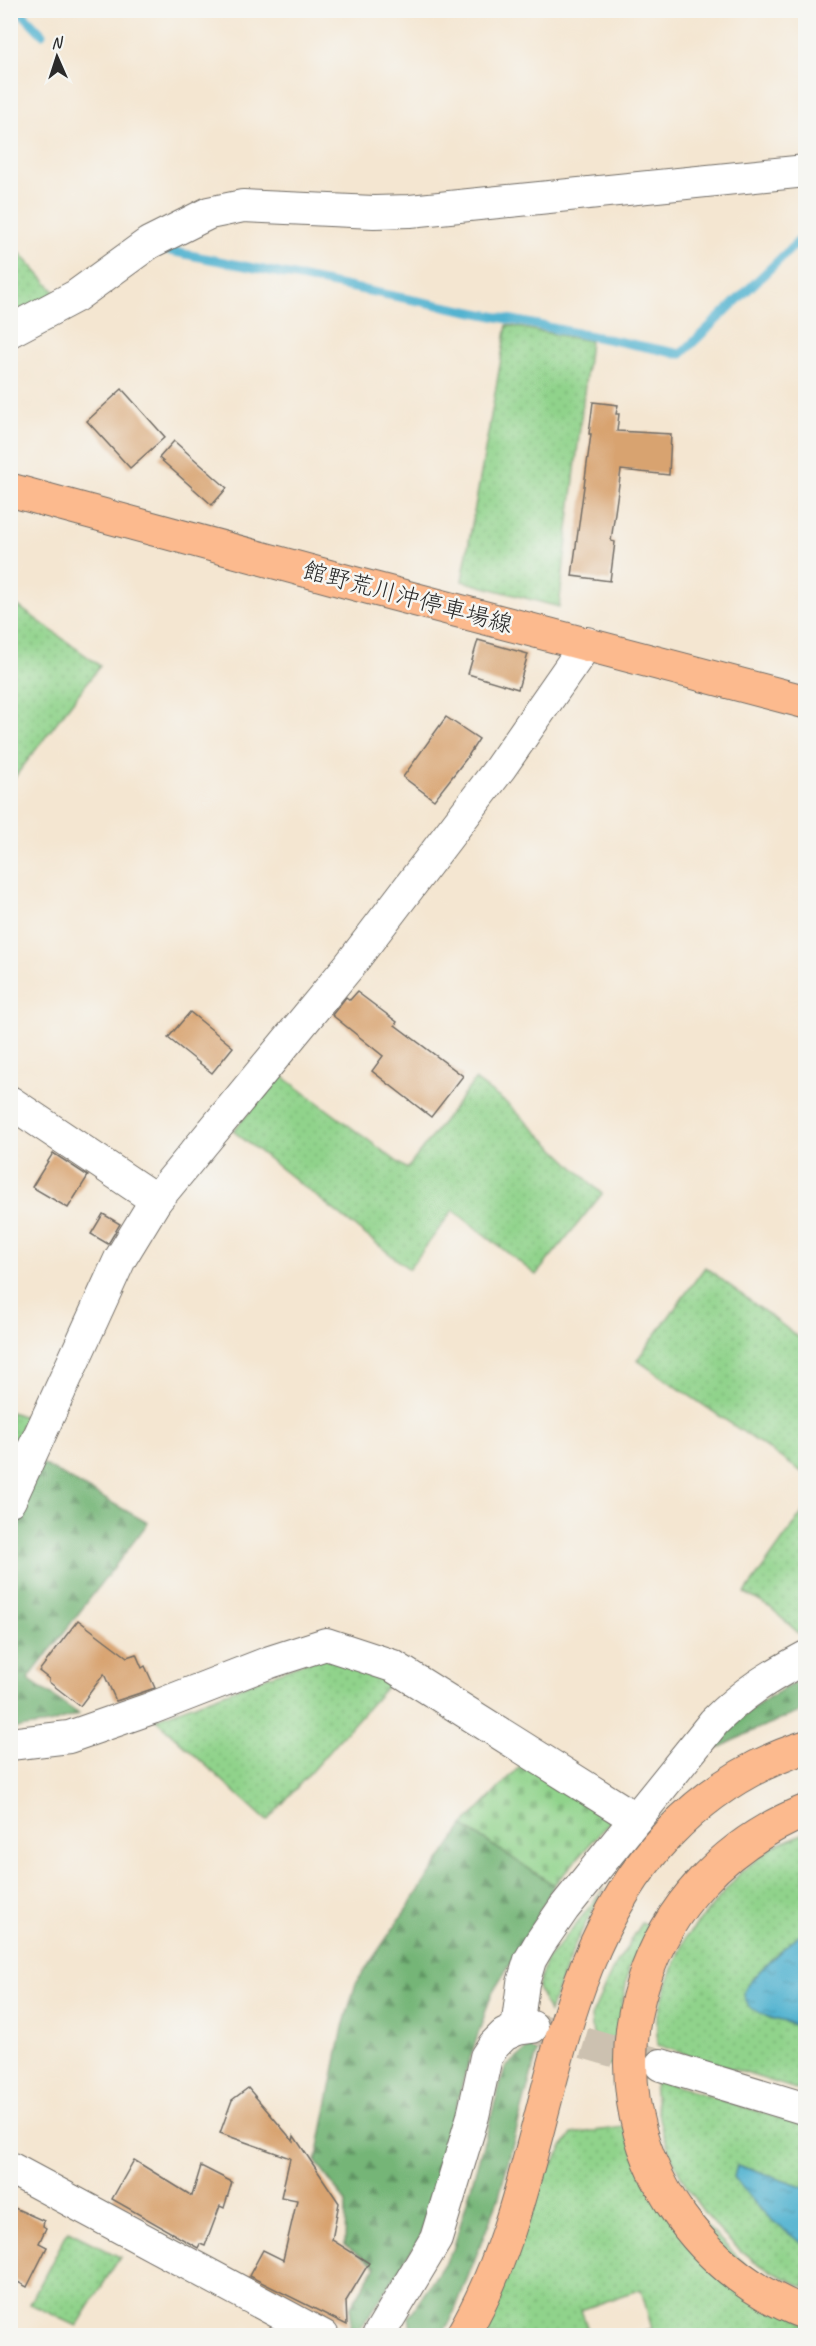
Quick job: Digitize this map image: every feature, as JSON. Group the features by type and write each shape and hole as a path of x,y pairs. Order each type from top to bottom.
{"main road":[{"name":"館野荒川沖停車場線","path":"10,490 333,578 806,702"},
{"path":"462,2336 484,2291 502,2245 573,2002 609,1914 632,1877 657,1845 685,1816 715,1791 749,1769 806,1747"},
{"path":"806,1811 763,1832 723,1860 694,1888 670,1922 651,1960 638,1997 632,2032 630,2071 642,2139 654,2173 694,2235 719,2261 751,2286 785,2306 806,2313"}],"street":[{"path":"10,331 76,296 148,243 209,213 243,206 374,212 410,211 806,171"},
{"path":"10,1500 120,1259 156,1200 349,966 500,768 587,644"},
{"path":"10,1102 156,1200"},
{"path":"10,1744 69,1737 152,1708 270,1662 326,1644 393,1666 636,1819"},
{"path":"378,2336 436,2239 473,2116 486,2057 504,2035 524,2028 523,1983 530,1960 540,1942 564,1908 714,1722 735,1701 759,1683 806,1657"},
{"path":"661,2065 806,2109"},
{"path":"10,2168 323,2336"}],"green space":[{"path":"10,242 56,293 10,318"},
{"path":"507,325 590,341 559,607 462,581"},
{"path":"10,600 100,666 11,782 10,782"},
{"path":"281,1075 407,1169 475,1080 509,1105 602,1194 536,1275 453,1210 409,1269 233,1131"},
{"path":"705,1267 805,1342 805,1474 637,1360"},
{"path":"10,1412 25,1417 11,1454"},
{"path":"39,1462 148,1523 28,1679 79,1714 49,1724 11,1729 11,1520 18,1510"},
{"path":"805,1509 806,1637 804,1638 771,1608 745,1593"},
{"path":"327,1654 394,1678 267,1821 155,1719"},
{"path":"797,1682 799,1691 805,1688 805,1710 759,1728 708,1753 748,1712 770,1696"},
{"path":"522,1764 614,1817 554,1885 463,1826"},
{"path":"463,1826 554,1885 491,1995 465,2074 421,2236 361,2327 350,2331 351,2306 376,2266 345,2245 346,2203 316,2162 343,2027 356,1983"},
{"path":"805,1833 805,1930 760,1970 744,1994 749,2007 768,2017 805,2028 805,2092 657,2045 657,2017 668,1981 686,1937 741,1872 774,1846"},
{"path":"604,1889 576,1942 549,2012 538,1988 545,1962"},
{"path":"642,1923 652,1928 629,1968 622,2006 620,2063 605,2067 596,2063 591,2017 612,1971"},
{"path":"541,2038 498,2200 451,2320 441,2335 412,2335 409,2317 453,2250 505,2068"},
{"path":"654,2079 805,2126 805,2188 737,2165 734,2177 766,2215 805,2245 805,2287 769,2270 742,2251 702,2210 686,2186 663,2133"},
{"path":"631,2126 642,2162 806,2325 805,2335 633,2335 652,2329 641,2289 581,2310 590,2335 475,2336 535,2189 572,2134"},
{"path":"68,2231 120,2257 77,2326 30,2304"}],"water":[{"path":"805,1930 805,2028 768,2017 749,2007 744,1994 760,1970"},
{"path":"737,2165 805,2188 805,2245 783,2230 751,2198 734,2177"}],"building":[{"path":"122,389 165,437 130,468 87,421"},
{"path":"593,402 618,405 617,431 671,434 669,475 621,470 611,541 615,542 610,581 572,576 591,434 589,434"},
{"path":"174,441 227,488 212,505 159,458"},
{"path":"478,640 528,654 518,689 468,674"},
{"path":"446,717 479,739 434,800 403,777"},
{"path":"357,992 397,1022 395,1025 463,1076 431,1117 372,1071 383,1056 332,1015 346,997 350,1000"},
{"path":"190,1012 233,1047 212,1073 168,1038"},
{"path":"53,1153 88,1176 68,1208 32,1187"},
{"path":"103,1214 120,1224 108,1244 91,1234"},
{"path":"78,1620 127,1657 136,1654 142,1668 145,1666 155,1688 116,1701 104,1674 80,1706 49,1682 49,1679 39,1671"},
{"path":"248,2088 293,2141 294,2136 339,2203 332,2240 369,2263 346,2301 347,2325 249,2276 263,2250 283,2260 297,2200 281,2197 290,2158 220,2133 232,2100"},
{"path":"134,2160 192,2196 201,2166 232,2182 224,2208 220,2206 205,2246 200,2244 198,2248 112,2199"},
{"path":"10,2206 44,2221 43,2226 46,2228 39,2243 47,2247 27,2287 10,2278"}],"waterway":[{"path":"19,10 42,34"},
{"path":"160,249 681,354 806,234"}],"tunnel":[{"path":"538,2029 655,2063"}]}
